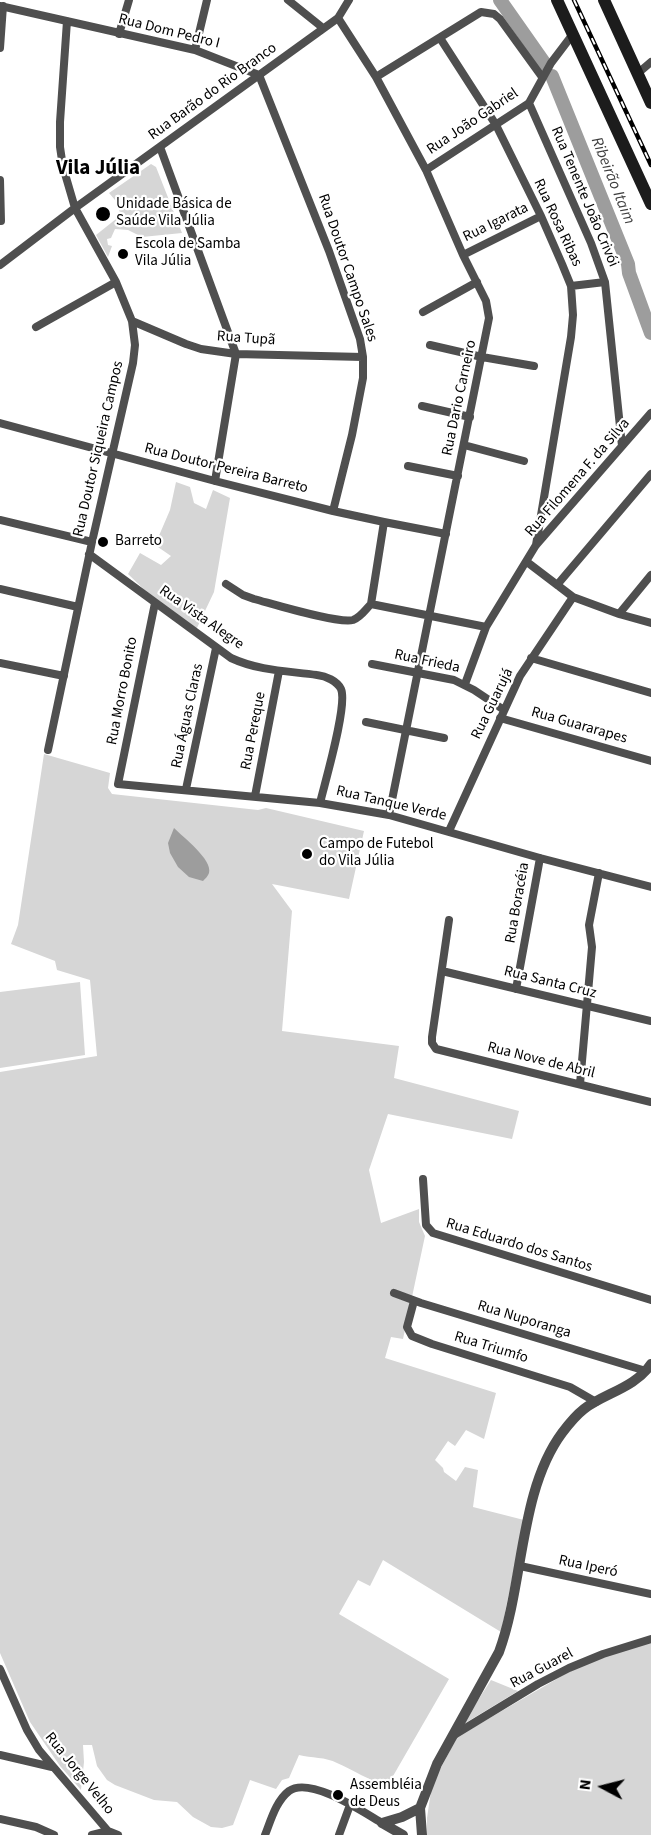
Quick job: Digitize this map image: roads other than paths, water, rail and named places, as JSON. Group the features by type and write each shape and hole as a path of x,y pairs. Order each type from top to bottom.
{"main road":[{"path":"557,0 651,204"},
{"path":"604,0 651,103"}],"street":[{"path":"119,34 129,0"},
{"path":"195,50 207,0"},
{"path":"288,0 323,28"},
{"name":"Rua Barão do Rio Branco","path":"0,266 75,208 338,18 349,0"},
{"path":"0,48 2,6"},
{"name":"Rua Dom Pedro I","path":"2,6 195,50 259,75"},
{"path":"376,77 475,14 488,12 500,19 542,77"},
{"name":"Rua Dario Carneiro","path":"338,18 376,77 426,171 486,301 489,318 389,814"},
{"name":"Rua Doutor Siqueira Campos","path":"48,750 89,554 133,363 135,345 132,321 116,282 75,208 63,166 60,122 67,21"},
{"name":"Rua João Gabriel","path":"426,171 529,103 542,77 573,34"},
{"name":"Rua Rosa Ribas","path":"440,38 496,125 541,216 571,286 573,315 571,338 536,545"},
{"path":"637,74 651,62"},
{"name":"Rua Doutor Campo Sales","path":"259,75 329,250 360,339 363,378 333,511"},
{"name":"Rua Tenente João Crivói","path":"529,103 591,243 605,282 622,446"},
{"path":"160,147 236,354 215,481"},
{"path":"0,180 1,221"},
{"name":"Rua Igarata","path":"463,255 541,216"},
{"path":"36,327 116,282"},
{"path":"423,312 477,282"},
{"path":"571,286 605,282"},
{"name":"Rua Tupã","path":"132,321 201,349 236,354 363,357"},
{"path":"430,345 534,366"},
{"path":"422,406 470,417"},
{"name":"Rua Filomena F. da Silva","path":"465,684 486,627 536,545 651,413"},
{"name":"Rua Doutor Pereira Barreto","path":"0,423 333,511 447,534"},
{"path":"464,445 524,461"},
{"path":"408,466 458,476"},
{"path":"557,585 651,474"},
{"path":"0,520 92,542"},
{"path":"226,584 254,599 333,619 348,621 355,619 361,616 371,604 384,522"},
{"name":"Rua Vista Alegre","path":"89,554 216,648 242,663 279,672 319,675 336,682 341,690 341,714 321,803"},
{"path":"527,562 573,597 651,623"},
{"path":"619,614 651,575"},
{"path":"0,589 78,607"},
{"name":"Rua Guarujá","path":"449,831 502,714 531,658 573,597"},
{"name":"Rua Morro Bonito","path":"118,784 154,603"},
{"path":"371,604 486,627"},
{"name":"Rua Águas Claras","path":"186,789 216,648"},
{"path":"531,658 651,693"},
{"path":"0,663 64,676"},
{"name":"Rua Frieda","path":"372,664 418,672 465,684 502,714"},
{"name":"Rua Pereque","path":"255,796 279,672"},
{"name":"Rua Guararapes","path":"502,714 651,761"},
{"path":"366,722 444,738"},
{"name":"Rua Tanque Verde","path":"118,784 321,803 389,814 540,858 651,887"},
{"name":"Rua Boracéia","path":"516,989 540,858"},
{"path":"580,1084 592,947 589,925 599,873"},
{"path":"442,971 449,920"},
{"name":"Rua Santa Cruz","path":"442,971 651,1021"},
{"name":"Rua Nove de Abril","path":"442,971 432,1038 434,1046 442,1051 651,1102"},
{"name":"Rua Eduardo dos Santos","path":"423,1179 426,1225 433,1233 651,1300"},
{"name":"Rua Nuporanga","path":"394,1293 414,1301 649,1367"},
{"name":"Rua Triumfo","path":"414,1301 407,1328 412,1336 570,1387 596,1402"},
{"path":"422,1835 420,1808 437,1764 499,1652 506,1633 529,1520 544,1464 569,1424 583,1410 619,1391 649,1367"},
{"name":"Rua Iperó","path":"520,1566 651,1594"},
{"name":"Rua Guarel","path":"452,1737 538,1684 569,1668 603,1654 651,1639"},
{"name":"Rua Jorge Velho","path":"0,1669 2,1679 27,1730 52,1767 108,1831"},
{"path":"0,1755 52,1767"},
{"path":"265,1835 283,1796 295,1788 309,1787 350,1805 403,1835"},
{"path":"339,1835 350,1805"},
{"path":"382,1823 420,1808"},
{"path":"0,1819 36,1827 54,1835"},
{"path":"92,1835 108,1831 118,1835"}],"waterway":[{"name":"Ribeirão Itaim","path":"500,0 545,64"},
{"name":"Ribeirão Itaim","path":"552,76 628,264 629,273 651,333"}],"railway":[{"path":"574,0 651,165"}],"place":[{"name":"Unidade Básica de Saúde Vila Júlia","path":"103,214"},
{"name":"Escola de Samba Vila Júlia","path":"123,254"},
{"name":"Barreto","path":"103,542"},
{"name":"Campo de Futebol do Vila Júlia","path":"307,854"},
{"name":"Assembléia de Deus","path":"338,1795"}],"district":[{"name":"Vila Júlia","path":"98,169"}]}
